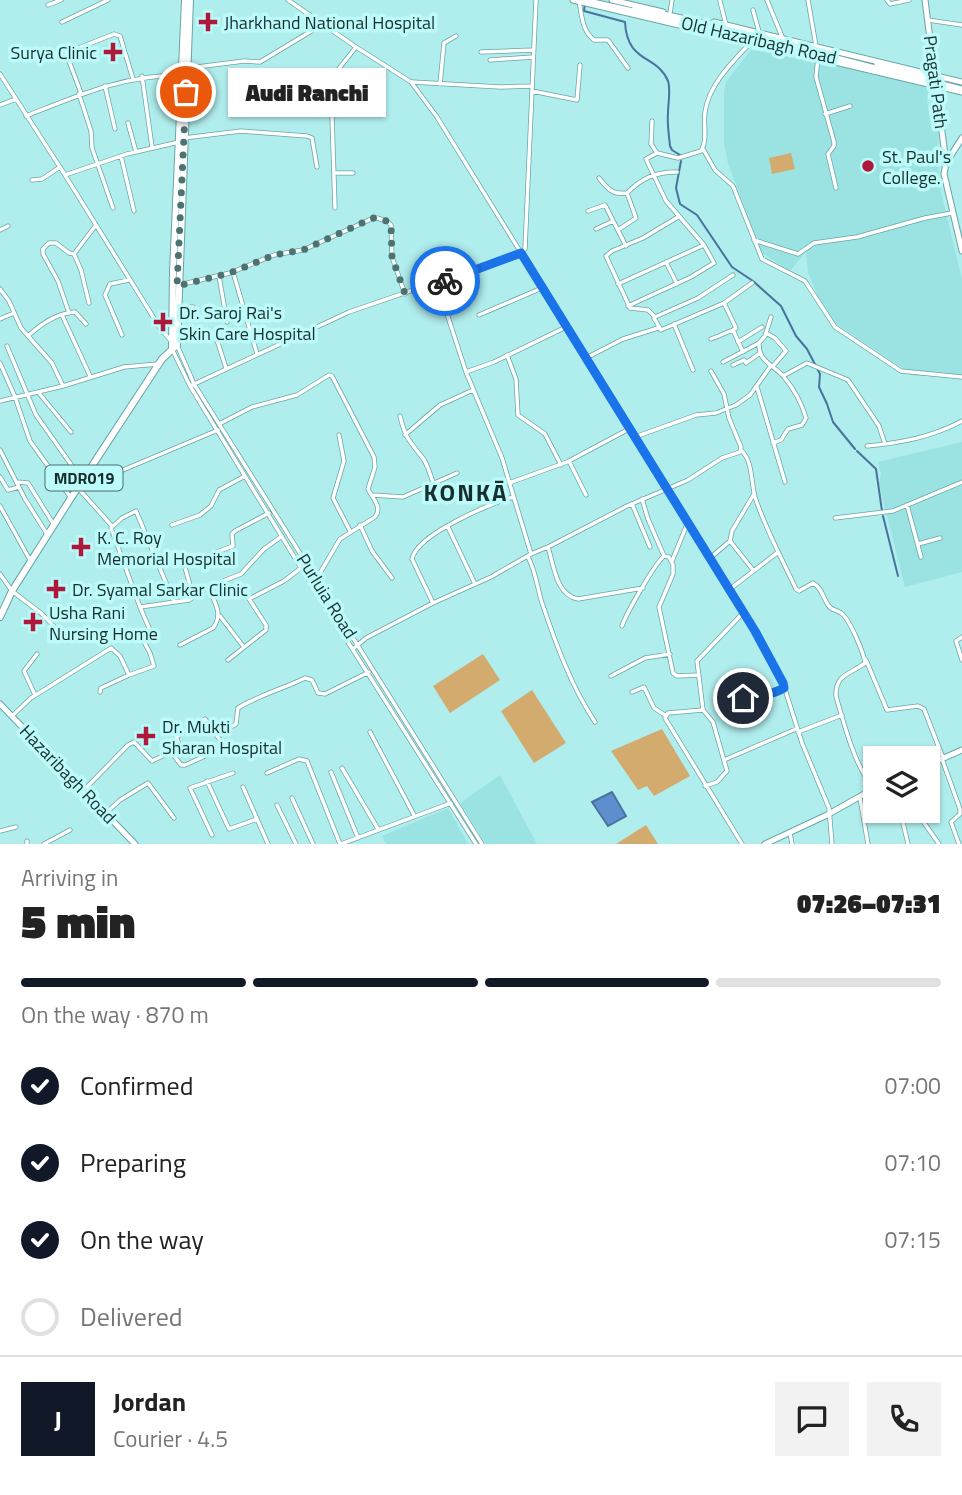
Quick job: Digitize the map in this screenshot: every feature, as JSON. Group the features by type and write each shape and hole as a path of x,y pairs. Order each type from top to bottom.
{"main road":[{"path":"173,345 187,68 187,0"},
{"path":"173,345 177,307 182,75 187,0"},
{"name":"MDR019","path":"0,617 82,480 173,345"}],"street":[{"path":"48,5 61,0"},
{"path":"62,22 108,0"},
{"path":"288,0 411,82 437,117 744,612 784,688 829,813 832,844"},
{"path":"192,385 349,312 521,253 525,249 536,0"},
{"name":"Old Hazaribagh Road","path":"597,0 761,36 936,81"},
{"path":"612,0 816,47 936,81"},
{"path":"670,13 672,0"},
{"path":"767,0 783,39"},
{"path":"808,0 816,47"},
{"path":"887,0 890,4 909,0"},
{"name":"Pragati Path","path":"925,0 946,163 944,174 962,251"},
{"path":"628,68 608,40 594,40 588,35 583,25 583,1 751,42 962,87"},
{"name":"Old Hazaribagh Road","path":"583,1 936,81"},
{"path":"720,1 726,25"},
{"path":"753,10 759,33"},
{"path":"928,20 962,25"},
{"path":"187,68 244,61 260,62 323,24"},
{"path":"113,208 91,144 91,131 80,94 65,53 114,34 120,36 132,79"},
{"path":"440,84 444,43 456,36"},
{"path":"751,42 720,76 709,99 702,149 715,170 733,186 762,260 805,281 831,323 859,344 907,373 962,377"},
{"path":"335,208 331,85 333,76 356,47"},
{"path":"481,52 533,50"},
{"path":"490,60 533,57"},
{"path":"818,57 817,77 834,142 828,154 836,188"},
{"path":"411,82 532,89 577,100 580,65"},
{"name":"Purluia Road","path":"0,74 173,345 192,385 301,568 482,844"},
{"path":"26,116 80,94 142,76 182,75"},
{"path":"142,76 152,147"},
{"path":"105,86 115,129"},
{"path":"0,105 16,99"},
{"path":"825,114 850,106"},
{"path":"652,121 651,144 657,153"},
{"path":"128,123 136,152"},
{"path":"65,175 152,147 241,131 312,138 317,167"},
{"path":"946,163 962,138"},
{"path":"628,306 713,265 714,260 704,245 666,201 646,159 657,153 678,158 696,154 702,149"},
{"path":"121,156 134,211"},
{"path":"32,180 42,179 60,167"},
{"path":"599,178 616,195 627,193 639,181 652,175 677,172"},
{"path":"334,173 353,173"},
{"path":"618,230 636,218 627,193"},
{"path":"588,211 606,205 626,246"},
{"path":"754,240 798,254 814,243 857,237 925,218 952,214"},
{"path":"658,328 648,310 632,309 628,306 606,256 678,217"},
{"path":"177,286 233,272 274,255 303,250 377,218 391,225 392,257 405,294"},
{"path":"596,229 613,221"},
{"path":"74,254 96,225"},
{"path":"0,230 8,226"},
{"path":"69,313 58,281 42,251 46,244 52,242 74,254 89,303"},
{"path":"618,284 704,245"},
{"path":"666,262 677,284"},
{"path":"233,272 257,354"},
{"path":"653,317 698,298 733,275"},
{"path":"219,276 227,322"},
{"path":"122,335 105,295 110,285 129,279"},
{"path":"437,283 466,372 500,452 542,604 575,690 595,722"},
{"path":"586,358 623,339 658,328 661,330 724,303 752,284"},
{"path":"479,315 542,288"},
{"path":"0,289 28,336 52,363 63,386"},
{"path":"711,339 736,328 724,303"},
{"path":"177,307 194,307"},
{"path":"0,319 15,313"},
{"path":"62,314 90,376"},
{"path":"28,336 42,324 62,314 78,314 86,324"},
{"path":"723,362 759,343 771,317"},
{"path":"635,438 696,415 727,410 757,387 786,351 755,321"},
{"path":"674,324 693,370"},
{"path":"466,372 566,326"},
{"path":"738,342 762,327"},
{"path":"733,330 743,352"},
{"path":"217,340 226,368"},
{"path":"759,343 760,353 783,376 806,418 802,425 788,429 781,440 773,443"},
{"path":"7,346 36,415 82,480"},
{"path":"733,365 744,360 746,363 760,353"},
{"path":"507,355 516,375 518,415 545,434 561,465"},
{"path":"0,363 30,441 71,498"},
{"path":"783,376 804,363 848,380 879,426 885,444"},
{"path":"0,401 63,386 124,367 158,364"},
{"path":"711,371 724,394 741,450 747,458 754,494 777,553 797,591 814,583 829,607 842,614 865,658 887,710 918,706 924,709 960,809 959,815 951,822 958,844"},
{"path":"219,425 252,407 297,395 331,375 343,394 374,457 375,467 368,489 378,506 378,512 335,545 317,578 311,583"},
{"name":"Purluia Road","path":"192,385 359,645 476,844"},
{"path":"757,387 785,482"},
{"path":"405,435 440,405 473,390"},
{"path":"38,392 71,432"},
{"path":"400,416 405,435 411,446 424,459 434,484"},
{"path":"867,446 930,436 962,421"},
{"path":"509,483 561,465 629,429"},
{"path":"124,470 218,430"},
{"path":"339,435 343,468 333,498 350,531"},
{"path":"0,450 48,535"},
{"path":"353,649 366,638 433,603 741,450"},
{"path":"569,461 586,495"},
{"path":"372,495 403,497 457,473"},
{"path":"172,525 200,515 211,506 219,490 245,475"},
{"path":"0,477 8,490 28,483 54,525"},
{"path":"835,518 879,514 962,482"},
{"path":"78,487 112,526 116,544 150,630 142,639 154,666 101,688 100,692"},
{"path":"710,558 730,541 732,531 754,494"},
{"path":"433,603 412,556 417,548 484,507 513,497"},
{"path":"642,499 664,556"},
{"path":"632,504 650,547"},
{"path":"907,505 921,557"},
{"path":"0,506 31,562"},
{"path":"193,596 184,564 233,546 232,534 235,531 275,511"},
{"path":"112,526 122,518 138,513 174,602"},
{"path":"688,522 672,561 673,574 659,605 675,675 698,675"},
{"path":"360,525 372,551 393,578"},
{"path":"448,527 475,584"},
{"path":"140,607 189,600 208,587 241,574 264,549 282,536"},
{"path":"918,544 940,538"},
{"path":"730,541 753,570"},
{"path":"548,547 563,591 571,598 578,600 643,588"},
{"path":"730,589 777,553"},
{"path":"664,556 672,561"},
{"path":"622,626 654,567 664,556"},
{"path":"228,660 266,630 266,625 250,599 284,581 301,568"},
{"path":"0,575 12,593 42,614 68,641"},
{"path":"208,587 219,614 243,647"},
{"path":"705,786 717,782 726,774 713,722 703,710 697,661 744,612"},
{"path":"180,645 213,628 219,614"},
{"path":"962,638 957,640 956,645 962,660"},
{"path":"12,716 35,695 111,648 120,656 129,675"},
{"path":"35,695 24,671 37,653"},
{"path":"611,676 640,660 670,654"},
{"path":"863,772 836,696 836,685 841,678 862,665 865,658"},
{"path":"217,736 236,724 238,708 258,696 283,689 305,678 312,680 318,693 325,694 369,672"},
{"path":"632,692 644,687 654,708 665,715 672,733 742,844"},
{"path":"734,704 755,692 770,695 784,688"},
{"name":"Hazaribagh Road","path":"0,704 135,844"},
{"path":"665,715 703,710"},
{"path":"724,760 842,715"},
{"path":"83,791 128,745 134,742 152,761 172,752 179,744 176,737 205,719 225,747 185,765 181,765 172,752"},
{"path":"370,732 414,815"},
{"path":"942,759 962,750"},
{"path":"267,773 299,759 307,761 341,844 453,801"},
{"path":"342,768 378,829"},
{"path":"331,772 358,838"},
{"path":"212,835 190,788 233,773"},
{"path":"207,781 229,829 257,819"},
{"path":"105,814 120,800 148,783 174,818"},
{"path":"243,787 268,844"},
{"path":"765,844 863,793"},
{"path":"859,795 869,844"},
{"path":"292,797 313,844"},
{"path":"277,805 296,844"},
{"path":"903,823 908,844"},
{"path":"924,823 939,844"},
{"path":"0,831 16,827"},
{"path":"44,844 70,830"},
{"path":"790,831 792,844"}],"shaded area":[{"path":"751,50 814,60 932,87 932,98 927,99 929,117 936,117 938,125 939,183 962,280 962,376 914,376 836,324 818,296 808,273 806,252 790,271 761,252 728,163 724,144 726,82"},
{"path":"791,153 795,169 772,174 769,158"},
{"path":"962,442 962,572 905,587 879,484 881,474 878,462"},
{"path":"483,654 500,680 450,713 433,686"},
{"path":"532,690 566,743 534,763 501,711"},
{"path":"662,729 690,776 654,796 647,786 638,790 611,751"},
{"path":"500,775 537,844 486,844 460,803"},
{"path":"612,792 626,816 608,826 592,802"},
{"path":"448,808 468,844 386,844 382,836"},
{"path":"646,825 658,844 616,844"}],"waterway":[{"path":"585,4 584,11 625,22 631,45 663,72 669,88 670,146 680,155"},
{"path":"681,161 676,188 680,204 697,215 732,267 753,281 781,306 820,374 819,387 833,422 855,449"},
{"path":"857,451 876,469 882,511"},
{"path":"883,516 898,576"}],"way so far":[{"path":"186,92 177,286 230,273 274,255 292,254 373,218 387,221 391,225 392,257 405,294 445,281"}],"place":[{"name":"Jharkhand National Hospital","path":"208,22"},
{"name":"Surya Clinic","path":"113,52"},
{"name":"Audi Ranchi","path":"186,92"},
{"name":"St. Paul's College.","path":"868,166"},
{"name":"Dr. Saroj Rai's Skin Care Hospital","path":"163,322"},
{"name":"K. C. Roy Memorial Hospital","path":"81,547"},
{"name":"Dr. Syamal Sarkar Clinic","path":"56,589"},
{"name":"Usha Rani Nursing Home","path":"33,622"},
{"name":"Dr. Mukti Sharan Hospital","path":"146,736"}],"district":[{"name":"KONKĀ","path":"466,492"}],"route":[{"path":"445,281 521,253 755,631 783,683 784,688 774,694 757,692 743,698"}]}
